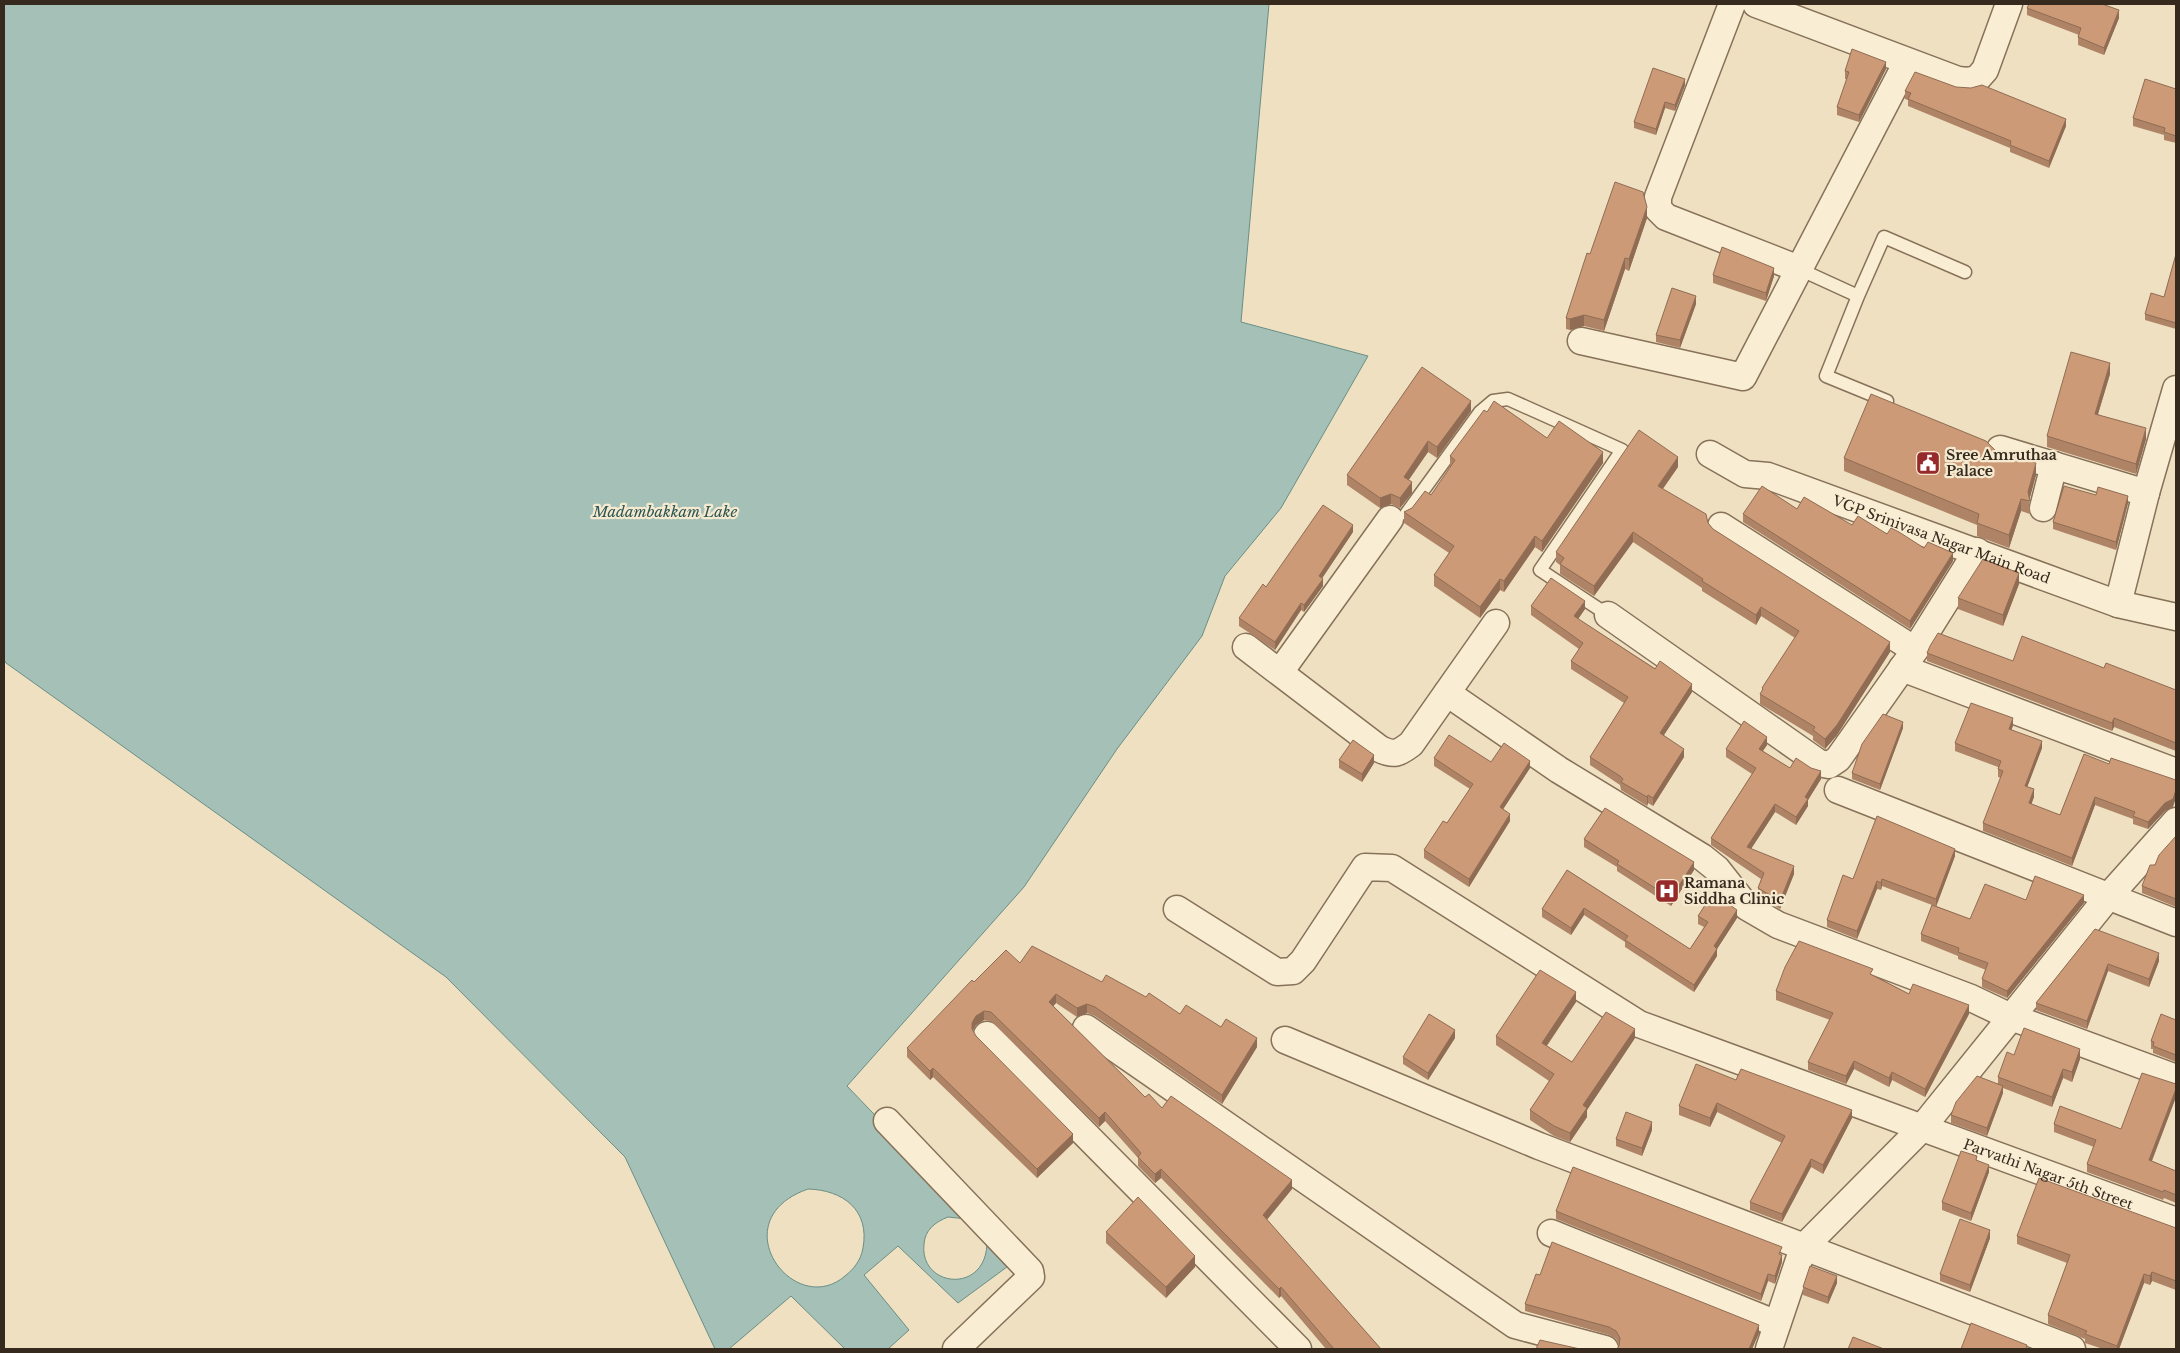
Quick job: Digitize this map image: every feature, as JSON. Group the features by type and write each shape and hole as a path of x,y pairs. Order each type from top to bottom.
{"street":[{"path":"1732,4 1658,197 1658,210 1666,217 1799,269"},
{"path":"1756,4 1907,62 1958,80 1968,81 1976,79 1985,70 2009,4"},
{"path":"1581,341 1743,377 1907,62"},
{"path":"2118,604 2146,493 2176,389"},
{"path":"2000,448 2146,493"},
{"name":"VGP Srinivasa Nagar Main Road","path":"1710,454 1745,474 1768,476 1978,551 2118,604 2176,617"},
{"path":"2043,508 2054,465"},
{"path":"1280,672 1398,516"},
{"path":"1721,526 1908,659 2176,772"},
{"path":"1608,615 1819,763 1829,765 1838,759 1908,659 1978,551"},
{"path":"1246,647 1380,749 1390,754 1398,754 1411,744 1496,623"},
{"path":"1447,693 1559,770 1702,857 1717,869 1747,907 1778,925 1971,998 2011,1017 2176,1078"},
{"path":"1838,790 2176,923"},
{"path":"1769,1349 1803,1248 1920,1128 2108,897 2176,821"},
{"name":"Parvathi Nagar 5th Street","path":"1177,909 1276,972 1293,971 1303,961 1365,867 1392,868 1639,1024 2176,1221"},
{"path":"1086,1028 1515,1325 1525,1339 1605,1349"},
{"path":"987,1035 1298,1349"},
{"path":"1285,1040 1539,1146 1803,1248 2043,1344 2072,1349"},
{"path":"887,1121 1030,1270 1031,1277 1026,1283 956,1349"},
{"path":"1550,1233 1777,1324"}],"lane":[{"path":"1898,405 1826,376 1884,237 1965,272"},
{"path":"1799,269 1858,296"},
{"path":"1398,516 1480,412 1493,401 1508,399 1622,450 1540,570 1608,615"}],"water":[{"name":"Madambakkam Lake","path":"4,4 1269,4 1241,322 1368,356 1281,508 1225,576 1202,636 1117,749 1024,887 847,1086 1015,1261 958,1303 898,1246 864,1275 909,1330 888,1349 845,1349 791,1296 729,1349 715,1349 625,1157 446,977 4,660","holes":["808,1189 821,1190 843,1198 858,1213 862,1223 864,1235 863,1248 859,1260 845,1276 825,1286 805,1285 788,1276 774,1261 768,1242 769,1222 782,1203","948,1217 967,1219 987,1244 984,1260 976,1272 965,1278 953,1279 941,1276 931,1269 925,1258 924,1244 926,1235 935,1224"]}],"building":[{"path":"2029,4 2102,4 2119,10 2104,48 2078,37 2081,28 2027,8"},
{"path":"1852,49 1886,62 1859,115 1837,107 1849,72 1845,71"},
{"path":"1653,68 1685,79 1675,105 1665,102 1656,129 1634,122"},
{"path":"1915,72 1956,87 1971,88 1982,85 2066,119 2049,161 2010,145 2011,141 1908,99 1911,93 1905,91"},
{"path":"2145,79 2176,89 2176,136 2164,132 2165,128 2133,118"},
{"path":"1615,182 1643,192 1647,207 1629,259 1625,258 1604,320 1584,315 1570,319 1566,318 1587,253 1590,254"},
{"path":"1722,247 1774,268 1766,293 1713,275"},
{"path":"2176,254 2176,323 2145,314 2151,293 2164,297"},
{"path":"1672,288 1696,296 1680,340 1656,335"},
{"path":"2071,352 2110,363 2095,414 2146,428 2136,464 2047,436"},
{"path":"1422,367 1471,401 1437,447 1428,441 1404,477 1412,482 1400,498 1391,494 1380,498 1347,475"},
{"path":"1871,394 1986,441 1996,451 2036,463 2028,492 2030,501 2021,499 2009,535 1977,523 1979,514 1844,458"},
{"path":"1494,401 1547,438 1559,421 1603,452 1542,541 1535,536 1504,581 1500,579 1480,607 1434,575 1454,546 1404,512 1412,508 1425,491 1431,495 1455,460 1450,456 1484,410 1487,412"},
{"path":"1639,430 1678,457 1658,486 1706,514 1708,523 1713,529 1890,642 1837,725 1825,739 1813,730 1815,727 1760,694 1799,631 1761,607 1756,615 1702,581 1703,579 1633,532 1594,586 1560,564 1564,558 1556,552"},
{"path":"1762,486 1797,509 1804,497 1852,525 1858,516 1887,534 1891,528 1924,548 1928,542 1953,553 1910,621 1743,514"},
{"path":"2064,486 2096,495 2098,487 2128,496 2116,542 2053,522"},
{"path":"1323,505 1353,525 1319,576 1323,579 1304,605 1301,603 1275,642 1239,618 1263,584 1266,587"},
{"path":"1983,559 2019,573 2003,615 1958,598"},
{"path":"1551,578 1585,601 1574,616 1655,669 1660,661 1692,684 1660,733 1684,749 1653,798 1648,795 1647,797 1621,782 1623,779 1620,776 1590,757 1628,697 1571,661 1583,643 1531,606"},
{"path":"1938,633 2013,661 2022,636 2104,668 2106,663 2176,690 2176,743 2114,718 2112,723 1927,653"},
{"path":"1971,703 2013,718 2009,729 2042,741 2025,786 2034,789 2029,803 2060,815 2084,754 2109,764 2111,758 2176,780 2176,790 2173,799 2165,803 2148,822 2133,816 2135,812 2095,797 2072,858 1983,823 2003,771 1998,769 2001,761 1955,743"},
{"path":"1883,714 1903,722 1880,784 1852,773 1862,744"},
{"path":"1744,721 1767,737 1759,749 1790,768 1796,758 1811,768 1821,771 1805,797 1808,799 1796,817 1775,804 1747,847 1794,866 1780,901 1758,888 1764,873 1711,838 1756,768 1726,749"},
{"path":"1449,735 1491,762 1504,743 1530,761 1500,807 1510,814 1469,879 1424,850 1443,821 1447,823 1473,784 1434,758"},
{"path":"1353,740 1374,755 1362,774 1339,760"},
{"path":"1605,808 1694,862 1671,898 1617,864 1619,861 1584,839"},
{"path":"1877,816 1955,849 1936,899 1882,879 1881,883 1877,881 1857,931 1827,920 1843,875 1853,879"},
{"path":"2176,836 2176,899 2142,886 2150,865 2155,865 2159,855"},
{"path":"1567,870 1690,949 1708,922 1698,916 1713,893 1737,910 1714,946 1717,949 1694,985 1625,940 1628,936 1584,908 1571,928 1542,909"},
{"path":"2035,876 2084,895 2007,991 1982,979 1988,963 1958,952 1959,948 1921,934 1932,905 1970,919 1985,884 2026,900"},
{"path":"2095,929 2159,953 2149,979 2108,964 2087,1021 2036,1003"},
{"path":"1799,941 1873,969 1870,974 1909,994 1913,984 1969,1005 1925,1089 1892,1072 1889,1078 1854,1061 1846,1076 1808,1062 1833,1013 1776,991 1785,967"},
{"path":"1032,946 1102,982 1106,975 1146,997 1149,993 1180,1014 1186,1005 1221,1027 1226,1019 1257,1038 1222,1095 1095,1007 1087,1004 1077,1008 1056,994 1049,1002 1145,1097 1149,1094 1162,1108 1171,1096 1292,1180 1263,1215 1381,1349 1334,1349 1281,1287 1279,1289 1161,1169 1155,1174 1138,1157 1141,1153 1105,1112 1099,1118 991,1012 984,1011 976,1016 972,1023 972,1029 976,1036 1073,1134 1037,1169 933,1068 930,1071 907,1048 972,980 974,982 1006,950 1020,963"},
{"path":"1540,970 1576,992 1542,1043 1572,1062 1606,1012 1635,1029 1583,1105 1587,1108 1570,1133 1554,1126 1530,1110 1554,1074 1496,1036"},
{"path":"1429,1014 1455,1030 1428,1073 1403,1057"},
{"path":"2161,1014 2176,1020 2176,1055 2153,1046 2154,1042 2151,1041"},
{"path":"2024,1028 2080,1049 2072,1072 2063,1069 2052,1097 1998,1077 2007,1052 2014,1055"},
{"path":"1696,1064 1736,1080 1741,1069 1852,1110 1823,1165 1811,1159 1782,1214 1750,1202 1785,1136 1717,1103 1710,1118 1679,1106"},
{"path":"2142,1073 2176,1084 2176,1089 2149,1160 2176,1171 2176,1195 2087,1164 2096,1140 2054,1124 2060,1106 2121,1129"},
{"path":"1977,1076 2003,1086 1987,1128 1951,1115 1956,1102"},
{"path":"1626,1112 1652,1122 1642,1148 1616,1139"},
{"path":"1961,1151 1977,1156 1976,1160 1989,1165 1971,1213 1942,1202"},
{"path":"1573,1167 1782,1247 1779,1254 1782,1255 1775,1276 1768,1274 1761,1294 1556,1211"},
{"path":"2039,1178 2176,1228 2176,1281 2152,1272 2150,1276 2144,1274 2117,1346 2085,1334 2087,1331 2048,1315 2070,1255 2017,1236"},
{"path":"1138,1197 1195,1256 1166,1287 1106,1232"},
{"path":"1960,1219 1990,1230 1970,1285 1940,1274"},
{"path":"1552,1242 1759,1325 1749,1349 1617,1349 1620,1338 1616,1331 1609,1327 1525,1304 1536,1274 1540,1275"},
{"path":"1810,1266 1837,1276 1828,1297 1803,1287"},
{"path":"1971,1323 2027,1345 2026,1349 1961,1349"},
{"path":"1853,1337 1884,1349 1848,1349"},
{"path":"1540,1340 1580,1349 1536,1349"}],"place":[{"name":"Sree Amruthaa Palace","path":"1928,463"},
{"name":"Ramana Siddha Clinic","path":"1667,891"}]}
